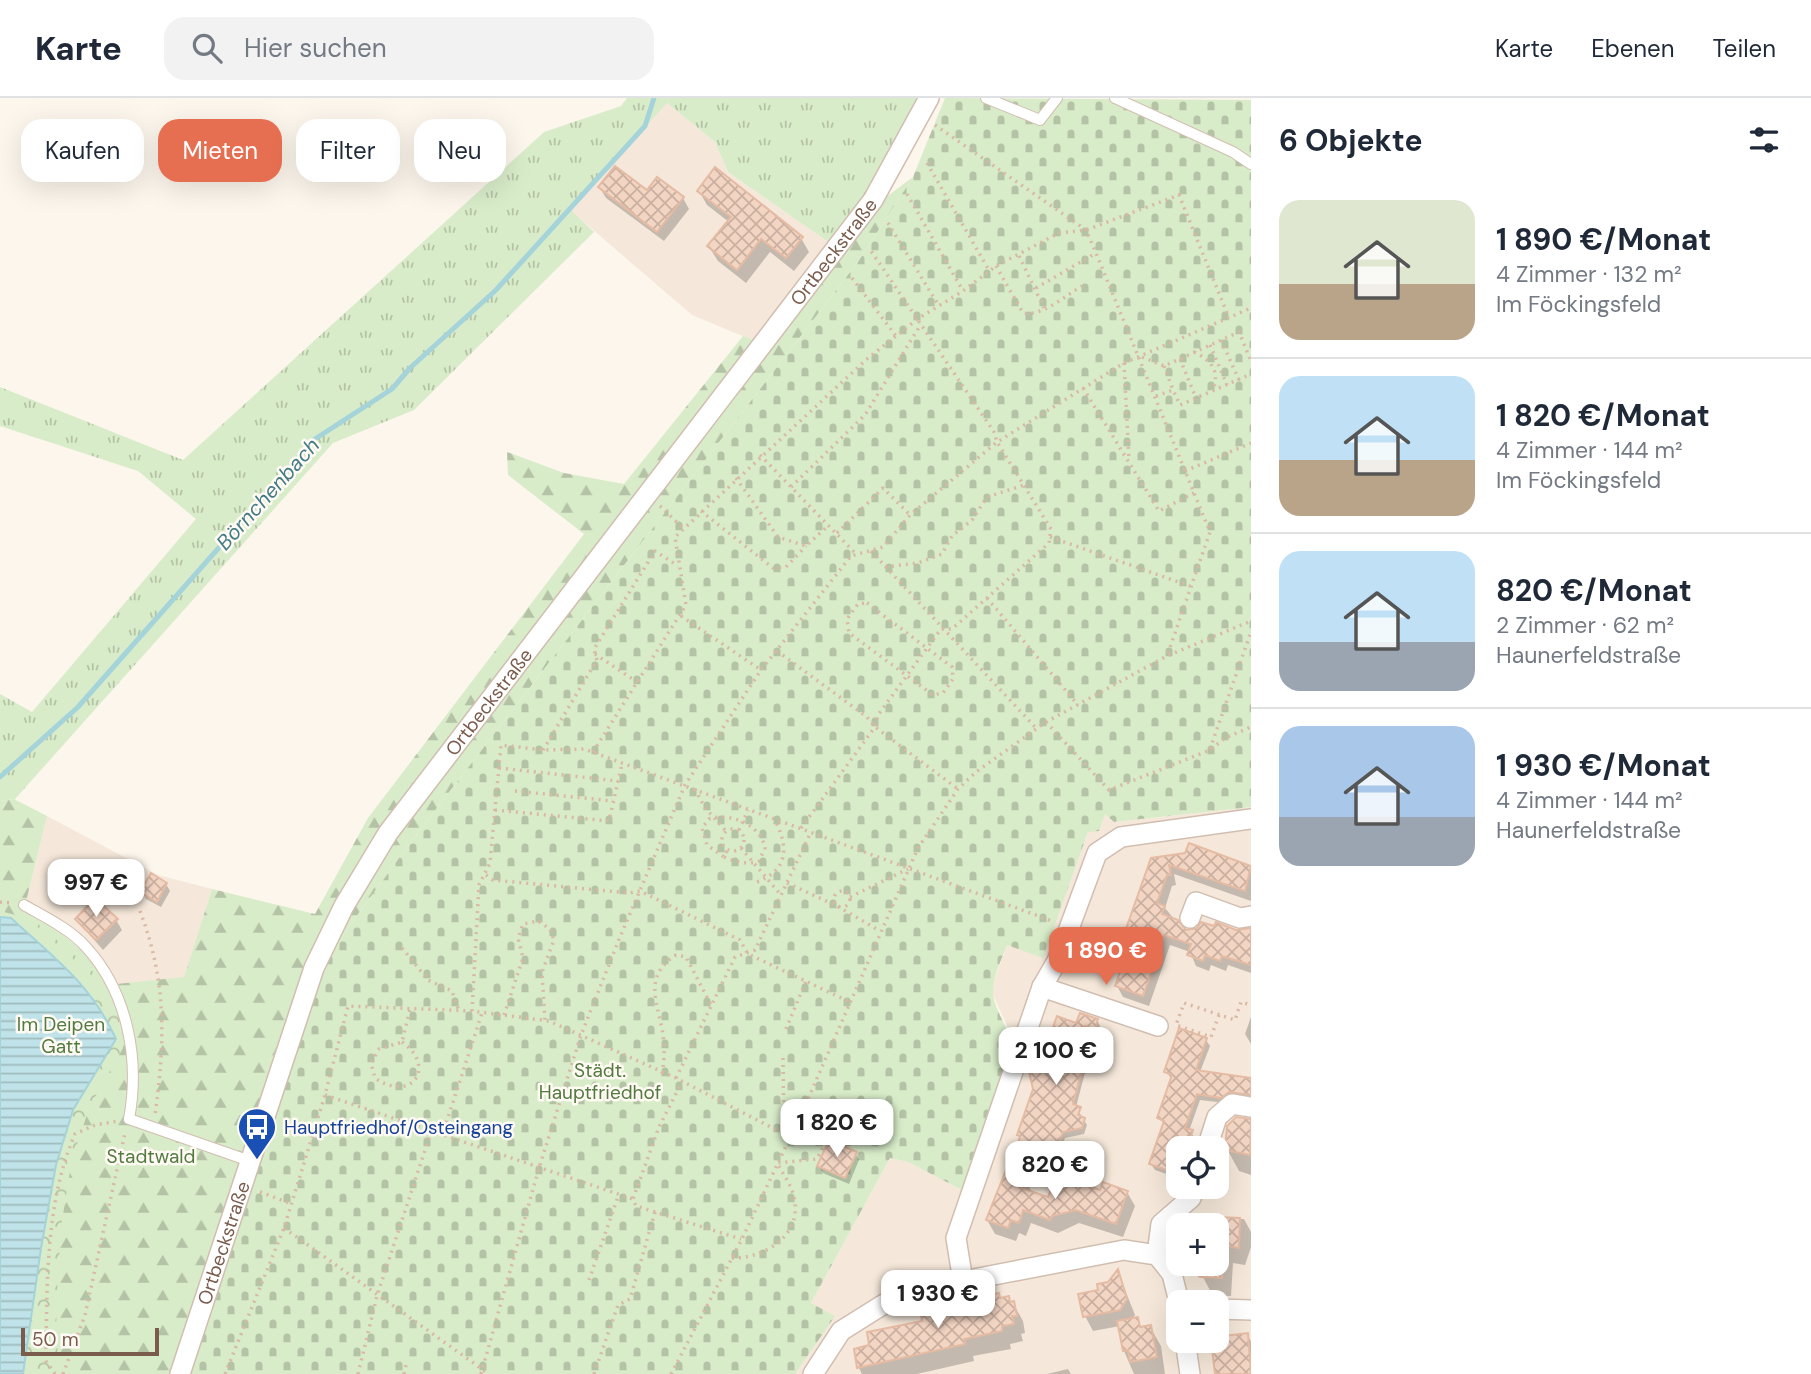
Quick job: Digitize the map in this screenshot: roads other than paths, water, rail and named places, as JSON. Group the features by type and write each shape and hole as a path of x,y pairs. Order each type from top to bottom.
{"street":[{"name":"Ortbeckstraße","path":"180,1374 314,968 344,905 388,833 873,200 925,107"},
{"path":"963,1281 956,1238 1041,986 1057,961 1097,853 1121,837 1251,819"},
{"path":"1190,918 1196,902 1240,918 1251,916"},
{"path":"1041,986 1158,1026"},
{"path":"1211,1136 1217,1117 1232,1104 1251,1107"},
{"path":"1157,1255 1161,1224 1190,1199"},
{"path":"813,1374 841,1331 884,1304 963,1281 1124,1250 1157,1255 1172,1274 1176,1290"},
{"path":"1229,1309 1251,1310"},
{"path":"1187,1353 1189,1374"}],"lane":[{"path":"986,98 1040,120 1057,98"},
{"path":"1115,98 1233,152 1251,164"},
{"path":"24,905 85,946 105,971 121,1006 131,1046 135,1087 129,1119 250,1161"}],"water":[{"name":"Im Deipen Gatt","path":"0,917 11,918 57,959 95,1003 116,1039 73,1110 56,1165 23,1374 0,1374"}],"waterway":[{"name":"Börnchenbach","path":"0,777 78,707 315,439 392,389 410,368 496,290 645,126 654,98"}],"place":[{"name":"Hauptfriedhof/Osteingang","path":"257,1161"}],"park label":[{"name":"Städt. Hauptfriedhof","path":"600,1081"},
{"name":"Stadtwald","path":"151,1156"}]}
